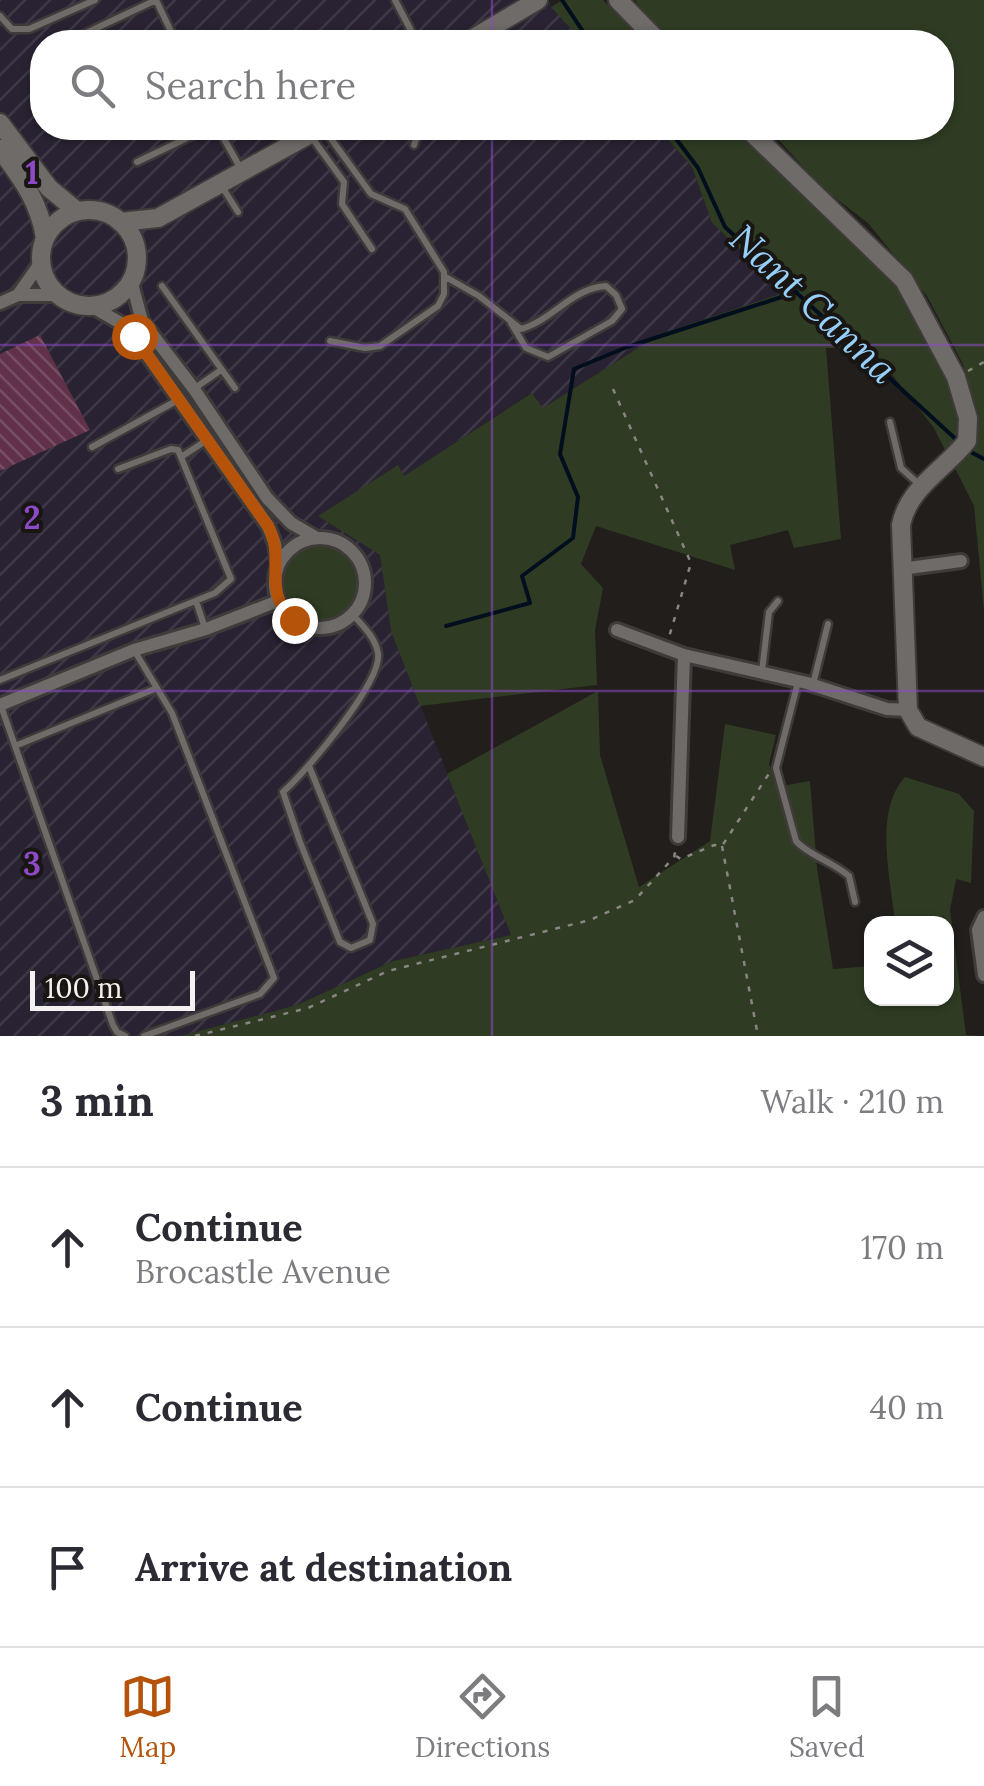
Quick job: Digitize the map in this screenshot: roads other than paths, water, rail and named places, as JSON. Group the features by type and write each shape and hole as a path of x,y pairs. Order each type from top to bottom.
{"street":[{"path":"618,0 647,30"},
{"path":"499,30 533,2"},
{"path":"0,122 49,188 77,211"},
{"path":"120,222 158,218 300,140"},
{"path":"759,140 904,280 956,377 968,418 963,446 903,512 901,569 908,710 918,727 984,756"},
{"path":"0,149 32,192 41,212 45,238 41,262 58,295 91,306 124,326 268,526 276,544 278,565"},
{"path":"45,238 53,226 77,211 100,211 120,222 130,234 136,249 132,280 142,321 194,389 267,498 291,523 316,537 350,548 364,568 364,593 352,615 330,627 305,626 284,612 274,577 293,546 316,537"},
{"path":"136,249 158,218"},
{"path":"0,304 18,294 41,262"},
{"path":"91,306 114,298 132,280"},
{"path":"18,294 58,295"},
{"path":"901,569 960,561"},
{"path":"0,705 134,650 206,629 278,601"},
{"path":"617,630 684,655 806,683 887,709 908,710"},
{"path":"678,838 684,655"},
{"path":"984,917 978,930 984,975"}],"lane":[{"path":"0,16 12,29 29,29 96,0"},
{"path":"92,30 156,0 170,30"},
{"path":"395,0 411,30"},
{"path":"137,162 183,140"},
{"path":"227,140 242,172"},
{"path":"323,140 344,182 342,204 372,249"},
{"path":"326,140 371,194 405,209 444,276 479,296 521,329 536,324 591,287 606,286 616,294 622,309 612,321 548,357 526,348 511,323"},
{"path":"414,146 416,140"},
{"path":"221,184 238,212"},
{"path":"330,342 364,348 380,346 438,306 444,294 444,276"},
{"path":"162,286 235,388"},
{"path":"194,389 222,370"},
{"path":"92,446 179,400"},
{"path":"890,422 901,468 922,487"},
{"path":"181,457 207,440"},
{"path":"0,680 215,593 231,579 178,450 171,449 118,469"},
{"path":"196,601 206,629"},
{"path":"762,673 769,612 778,602"},
{"path":"309,766 374,924 370,940 351,948 340,942 283,792 309,766 373,676 379,656 371,634 352,615"},
{"path":"828,624 776,768 796,841 849,876 855,902"},
{"path":"134,650 172,713 274,978 260,994 144,1036"},
{"path":"15,746 157,688"},
{"path":"0,705 113,1025 126,1036"}],"waterway":[{"name":"Nant Canna","path":"562,0 582,30"},
{"name":"Nant Canna","path":"677,140 698,168 725,227 960,443"},
{"path":"446,626 530,603 522,576 573,538 578,497 560,454 574,369 627,347 797,292"},
{"name":"Nant Canna","path":"967,450 984,459"}]}
